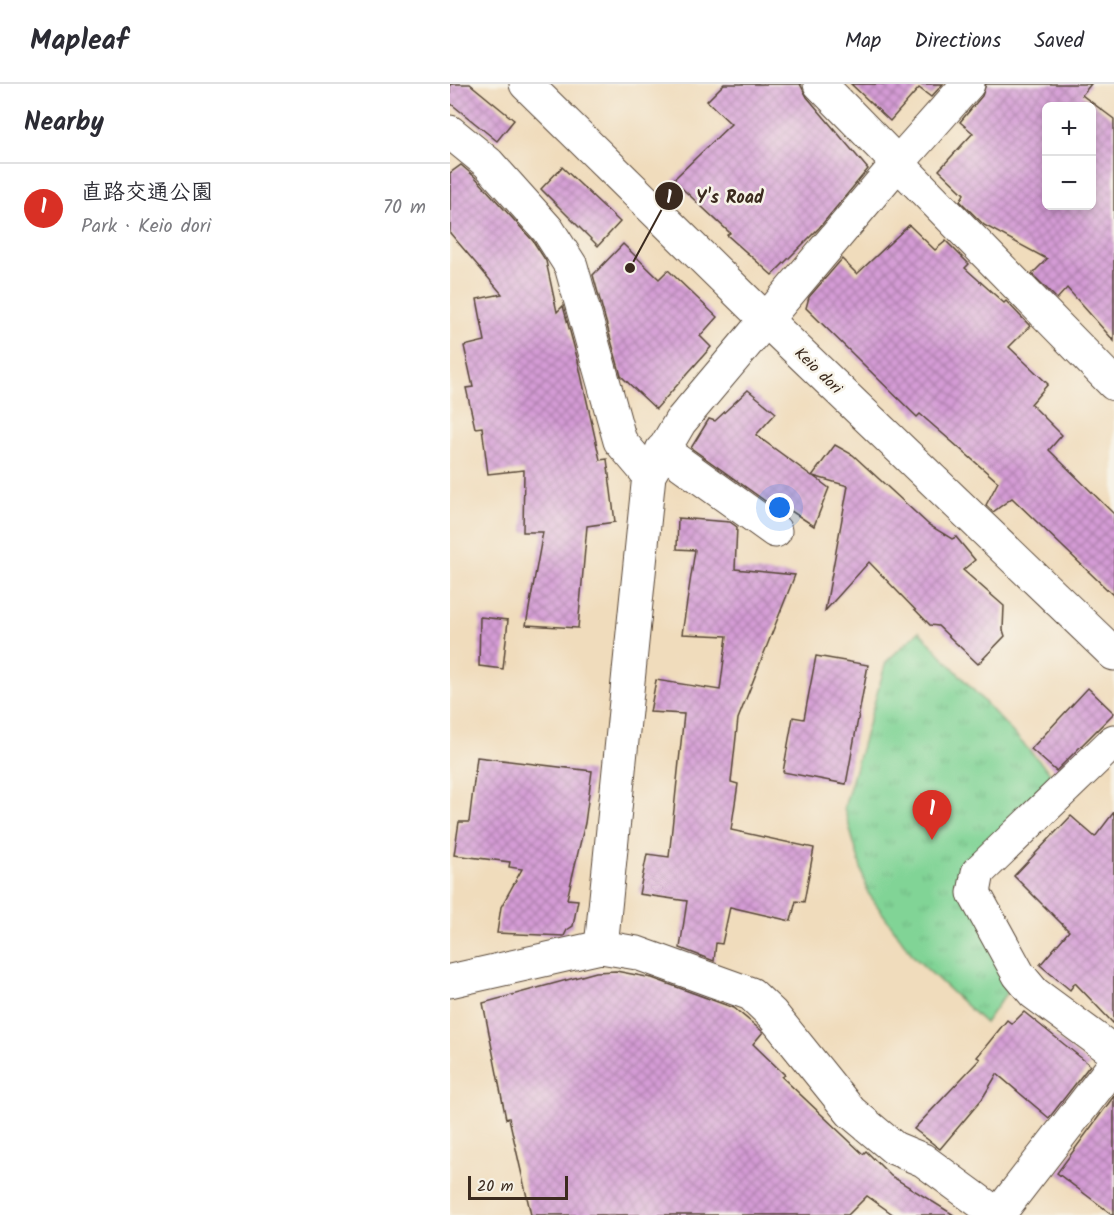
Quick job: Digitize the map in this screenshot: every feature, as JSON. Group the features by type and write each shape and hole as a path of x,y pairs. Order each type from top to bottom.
{"street":[{"name":"Keio dori","path":"526,84 765,319 1114,654"},
{"path":"820,84 1114,384"},
{"path":"601,947 655,463 680,422 765,319 968,84"},
{"path":"450,132 488,163 549,230 571,266 620,441 776,531"},
{"path":"1114,741 978,872 974,893 1019,975 1034,993 1114,1052"},
{"path":"450,981 601,947 637,953 751,994 772,1014 851,1112 894,1148 923,1160 998,1215 1114,1065"}],"green space":[{"path":"919,631 1065,789 978,872 1019,975 985,1023 914,957 868,893 844,808 886,662"}],"building":[{"path":"450,84 470,84 514,120 497,141 450,103"},
{"path":"724,84 800,84 807,97 868,169 819,228 772,275 727,235 730,233 673,180 731,124 707,101"},
{"path":"851,84 943,84 931,97 919,88 890,121"},
{"path":"986,84 1091,84 1082,95 1091,102 1042,102 1042,210 1096,210 1096,106 1114,119 1114,341 1067,288 1057,299 1032,274 1047,259 984,225 960,201 964,194 939,170 973,133 960,122 982,96"},
{"path":"461,165 475,177 533,241 546,261 557,312 563,306 578,361 600,460 607,459 615,522 587,526 578,628 526,625 543,532 523,532 524,470 488,474 482,427 475,428 466,388 473,387 464,346 485,341 477,299 502,294 450,233 450,173"},
{"path":"562,167 620,222 598,246 541,189"},
{"path":"909,225 935,250 946,241 969,264 965,268 1004,303 1006,301 1030,326 1009,347 1048,384 1031,404 1062,435 1049,450 1114,514 1114,596 1012,498 993,512 986,505 998,482 920,414 917,417 806,308 809,297 842,259 857,274"},
{"path":"623,244 659,279 668,270 717,317 700,336 711,347 656,409 621,376 593,275"},
{"path":"748,390 776,413 756,435 812,476 835,445 853,455 929,525 952,539 956,537 975,560 963,570 1004,606 1005,636 978,664 938,626 930,625 869,562 825,611 848,486 813,476 829,488 814,526 779,503 775,508 691,448 709,419 715,421"},
{"path":"678,518 730,522 737,527 735,569 795,575 738,719 731,782 738,784 731,830 814,848 804,902 796,901 791,921 730,907 722,944 716,943 714,961 680,948 687,901 639,894 647,854 669,857 684,714 650,712 656,680 720,690 727,636 682,634 695,550 677,549"},
{"path":"480,617 508,620 503,669 479,666"},
{"path":"816,656 868,665 846,784 783,772 793,717 804,719"},
{"path":"1088,688 1114,713 1056,771 1031,749"},
{"path":"477,757 592,771 585,823 567,899 578,900 573,926 564,936 497,933 501,907 522,869 509,867 510,862 454,855 459,822 469,822"},
{"path":"1114,812 1114,1024 1075,983 1070,990 1040,965 1069,931 1014,876 1071,816 1095,837"},
{"path":"616,971 652,978 734,1008 763,1032 753,1044 785,1075 782,1077 863,1154 866,1151 891,1176 954,1215 894,1215 867,1196 848,1215 531,1215 509,1118 506,1119 483,1003 596,972"},
{"path":"1024,1012 1090,1065 1049,1118 997,1074 982,1099 940,1149 914,1129 980,1059 977,1057 1007,1020 1012,1024"},
{"path":"1114,1096 1114,1215 1113,1215 1057,1173"}],"place":[{"name":"Y's Road","path":"630,268"},
{"name":"直路交通公園","path":"932,840"}]}
